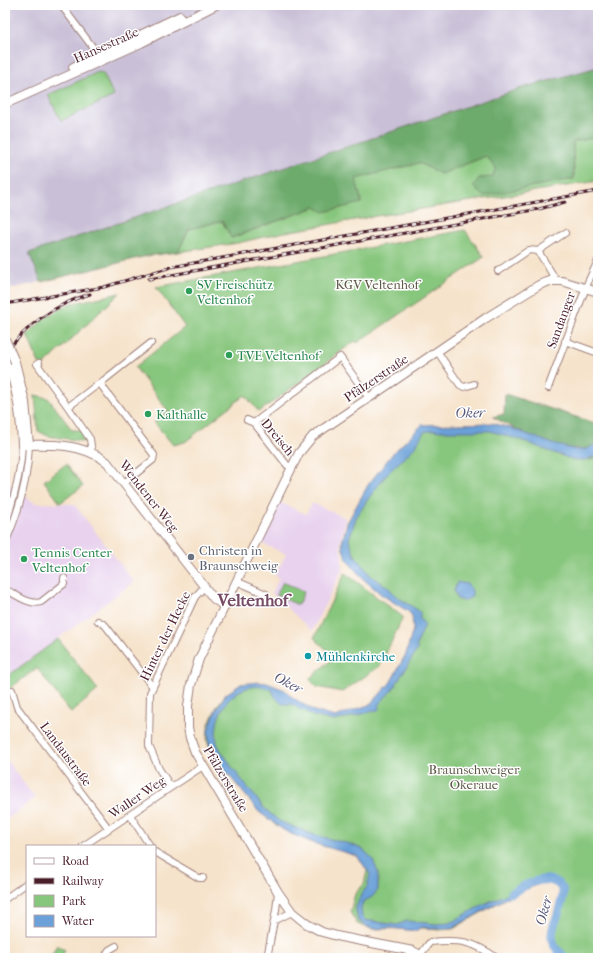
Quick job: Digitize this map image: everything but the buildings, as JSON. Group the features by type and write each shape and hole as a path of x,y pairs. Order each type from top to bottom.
{"street":[{"path":"61,5 100,58"},
{"name":"Hansestraße","path":"5,104 205,5"},
{"name":"Hansestraße","path":"5,99 100,58 141,43 216,5"},
{"path":"498,271 529,250 538,251 565,233"},
{"path":"538,251 556,280 568,282 598,292"},
{"name":"Sandanger","path":"548,388 585,288 598,261"},
{"name":"Pfälzerstraße","path":"421,956 413,951 322,932 307,924 292,912 278,892 195,752 190,738 188,717 191,685 199,659 236,581 299,453 313,436 532,288 545,282 556,280"},
{"path":"5,339 25,402 25,445 27,470 21,502 5,543"},
{"path":"565,341 598,353"},
{"path":"68,407 151,343"},
{"path":"437,351 460,385 464,387 474,384"},
{"path":"5,357 12,365"},
{"path":"254,423 340,357 369,398"},
{"path":"39,363 37,364 90,439 92,453"},
{"path":"101,383 101,387 154,455 152,460 124,483"},
{"name":"Dreisch","path":"247,420 254,423 286,465 292,468"},
{"path":"5,525 16,493 25,445"},
{"name":"Wendener Weg","path":"25,445 73,447 92,453 107,462 214,600 224,606"},
{"path":"5,589 29,602 38,603 64,584 64,578"},
{"path":"236,581 266,594"},
{"name":"Hinter der Hecke","path":"171,787 158,769 149,746 150,693 195,597 204,586"},
{"path":"98,621 105,625 152,686"},
{"name":"Landaustraße","path":"12,690 16,707 109,829"},
{"name":"Waller Weg","path":"85,845 203,766"},
{"path":"130,815 149,845"},
{"path":"156,853 199,878 203,878"},
{"path":"5,898 26,884"},
{"path":"266,958 274,922 278,892"},
{"path":"274,922 292,912"},
{"path":"421,956 430,942 453,941 476,945 497,958"},
{"path":"104,958 109,950 116,946"}],"shaded area":[{"path":"5,5 598,5 598,67 522,88 29,253 41,282 5,290"},
{"path":"5,482 35,503 74,504 134,582 5,678"},
{"path":"279,502 306,514 312,503 346,518 340,543 343,568 312,631 272,593 279,578 275,576 286,554 261,543"},
{"path":"5,758 35,798 5,821"}],"green space":[{"path":"598,67 598,137 573,142 574,179 483,196 473,187 479,178 492,177 496,168 486,156 441,174 419,163 356,179 362,203 324,212 315,207 231,238 222,221 189,229 178,252 147,256 41,282 29,253 522,88"},
{"path":"98,72 103,73 114,96 61,121 48,95"},
{"path":"598,137 598,181 377,216 280,233 238,243 178,252 189,229 222,221 232,238 315,207 362,203 355,179 419,163 441,174 486,156 496,168 492,177 574,178 573,142"},
{"name":"TVE Veltenhof","path":"465,230 484,257 357,343 355,341 259,412 245,395 185,442 173,445 154,422 168,411 135,367 185,327 156,287"},
{"path":"120,293 42,367 27,335 46,317 69,304"},
{"path":"505,394 598,424 598,458 589,460 587,449 563,447 538,439 493,417 504,414"},
{"path":"35,395 48,398 72,430 81,430 88,442 48,436 38,431"},
{"name":"Braunschweiger Okeraue","path":"493,426 567,452 598,449 598,958 561,958 553,949 549,931 558,910 561,898 559,887 547,881 510,896 453,929 372,929 357,924 350,912 355,894 364,884 367,871 359,855 305,839 274,824 214,758 207,741 208,726 217,706 226,694 261,683 313,712 334,718 371,706 391,685 406,657 416,628 413,612 363,578 347,539 353,519 373,485 422,431 430,428"},
{"path":"66,464 83,486 60,503 44,481"},
{"path":"345,573 403,617 380,666 342,692 317,687 309,679 335,657 314,638"},
{"path":"283,582 304,592 298,605 276,595"},
{"path":"58,639 98,690 71,713 37,668 5,692 5,678"},
{"path":"57,945 65,950 61,958 51,956"}],"water":[{"path":"492,423 514,429 553,444 577,450 587,449 598,443 598,455 585,460 574,460 527,442 490,431 433,430 424,432 415,447 387,474 356,518 349,539 354,554 371,576 388,587 396,596 419,611 420,619 425,625 417,644 417,650 393,689 379,704 378,710 334,721 313,716 292,704 282,704 275,697 272,690 260,687 249,687 230,699 223,708 218,719 216,730 217,742 220,749 231,766 264,808 279,821 311,834 350,844 362,849 372,858 378,872 378,890 372,897 363,902 361,908 362,917 365,920 397,925 407,921 436,924 450,923 482,905 538,880 453,928 436,929 421,927 416,931 389,928 373,929 358,921 356,907 361,895 367,887 370,874 357,856 316,844 291,834 259,812 214,757 209,743 208,730 216,710 226,694 241,684 259,682 267,683 285,690 292,697 314,711 335,717 371,704 390,683 406,654 413,629 412,616 409,612 382,595 362,578 347,560 342,543 347,523 368,485 393,453 422,425"},
{"path":"457,582 467,584 472,590 472,597 464,601 457,599 454,591"}],"waterway":[{"name":"Oker","path":"511,893 527,884 539,880 551,881 560,886 563,892 563,898 552,932 552,939 556,948 565,958"}],"railway":[{"path":"5,304 104,287 171,267 598,191"},
{"path":"149,279 539,209 565,202"},
{"path":"5,354 22,334 43,317 77,298 90,294"}],"place":[{"name":"SV Freischütz Veltenhof","path":"189,291"},
{"name":"TVE Veltenhof","path":"229,355"},
{"name":"Kalthalle","path":"148,414"},
{"name":"Christen in Braunschweig","path":"191,557"},
{"name":"Tennis Center Veltenhof","path":"24,559"},
{"name":"Mühlenkirche","path":"308,656"}],"district":[{"name":"Veltenhof","path":"253,600"}],"park label":[{"name":"KGV Veltenhof","path":"377,284"}]}
